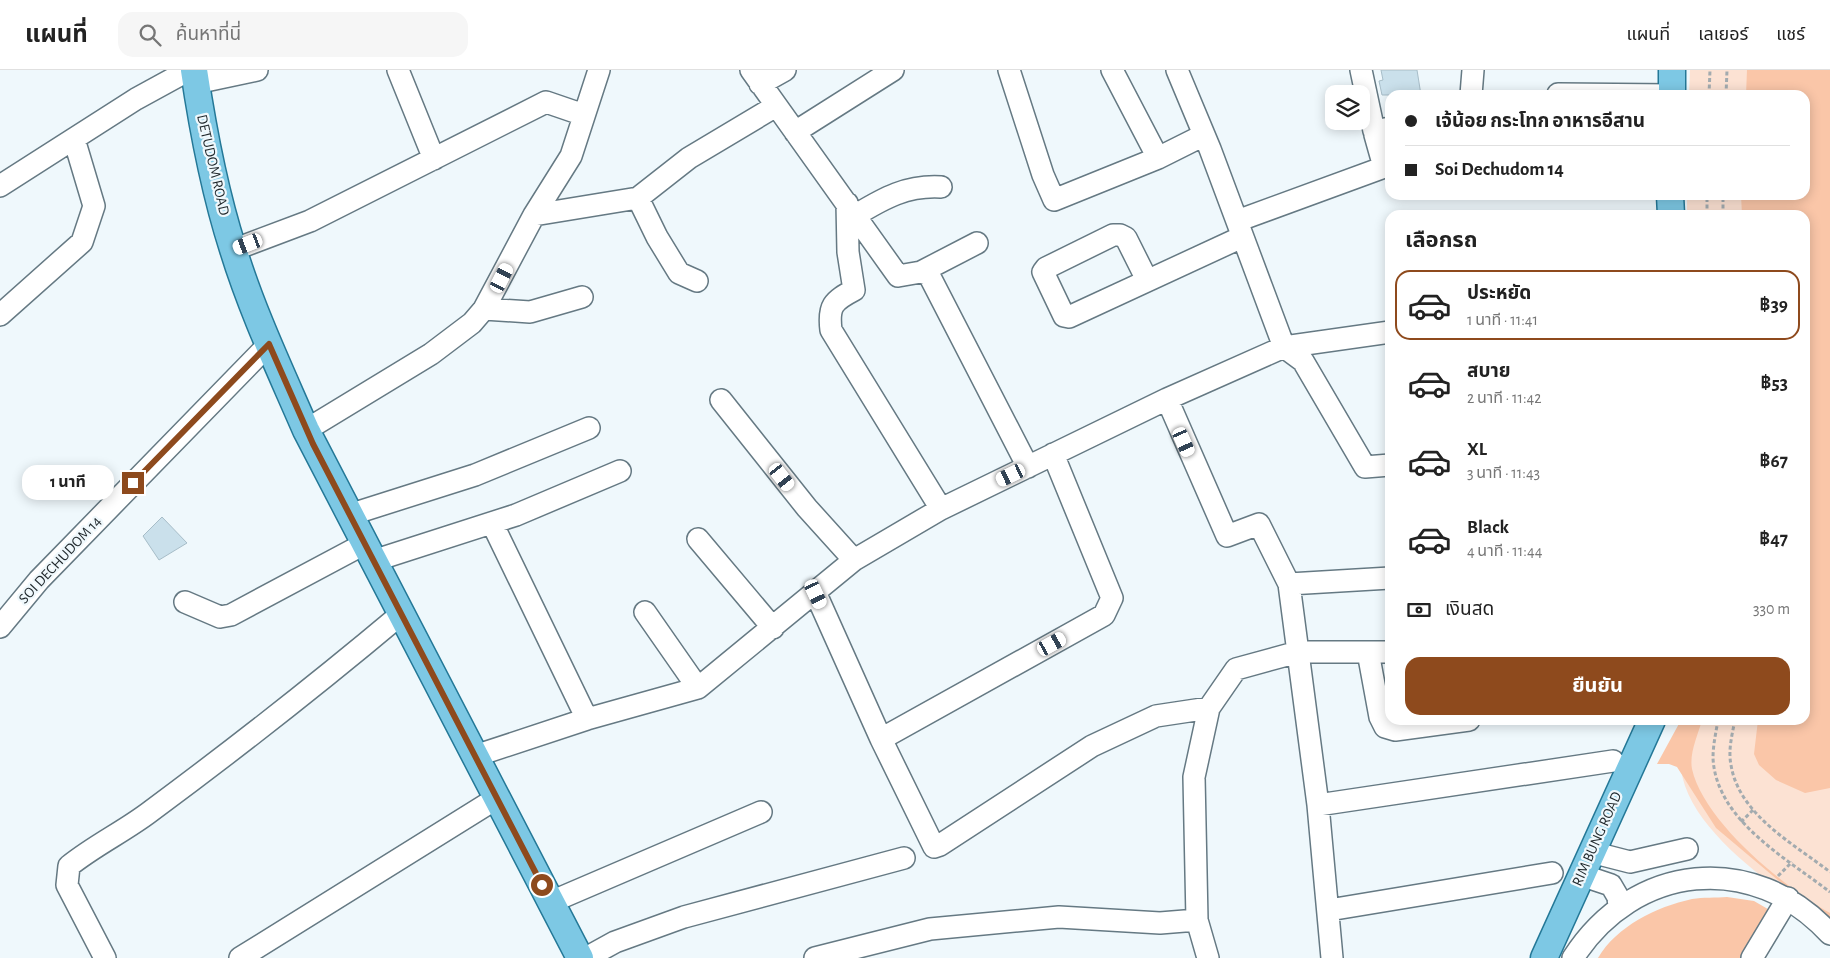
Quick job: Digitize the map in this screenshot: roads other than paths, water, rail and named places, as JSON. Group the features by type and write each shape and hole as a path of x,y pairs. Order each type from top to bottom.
{"main road":[{"path":"1672,70 1672,90"},
{"name":"DETUDOM ROAD","path":"193,74 208,158 233,250 269,344 306,430 400,615 580,958"},
{"name":"RIM BUNG ROAD","path":"1544,958 1650,725"}],"street":[{"path":"0,186 136,99 193,74 257,70"},
{"path":"398,70 434,159"},
{"path":"306,430 431,354 472,323 484,309 534,215 570,156 599,70"},
{"path":"785,70 756,77 898,276 921,272 978,244"},
{"path":"795,132 893,70"},
{"path":"1009,70 1043,175 1054,200 1158,158 1204,135"},
{"path":"1112,70 1158,158"},
{"path":"1177,70 1204,135 1284,347 1303,361 1365,467 1385,465"},
{"path":"1361,70 1380,131 1385,156"},
{"path":"1471,90 1473,70"},
{"path":"233,250 310,221 546,102 584,115"},
{"path":"534,215 638,198 689,158 776,106"},
{"path":"0,315 82,242 94,206 74,139"},
{"path":"1147,280 1126,238 1120,235 1113,236 1046,268 1043,272 1062,313 1064,316 1069,317 1147,280 1240,229 1385,167"},
{"path":"852,209 898,192 925,186 941,187"},
{"path":"638,198 657,237 679,273 697,281"},
{"path":"852,209 848,252 854,290 836,299 829,315 830,330 941,509"},
{"path":"921,272 929,275 1028,466"},
{"path":"484,309 530,312 582,297"},
{"path":"475,756 587,718 698,688 816,594 854,560 941,509 1167,400 1284,347 1385,333"},
{"name":"SOI DECHUDOM 14","path":"1,624 39,580 269,344"},
{"path":"721,400 807,508 854,560"},
{"path":"1167,400 1227,536 1259,524 1289,584 1318,805 1332,958"},
{"path":"349,515 475,475 590,428"},
{"path":"881,739 1104,615 1112,598 1053,454"},
{"path":"185,602 220,617 231,615 368,553 492,523 620,471"},
{"path":"492,523 587,718"},
{"path":"698,539 773,628"},
{"path":"1289,584 1385,578"},
{"path":"816,594 881,739 934,847 940,846 1092,746 1156,716 1209,708"},
{"path":"645,612 698,688"},
{"path":"105,958 67,885 69,866 90,848 150,812 321,681 400,615"},
{"path":"1208,958 1197,920 1194,777 1209,708 1236,669 1298,652 1385,652"},
{"path":"1368,652 1380,718 1385,727 1395,730 1432,725"},
{"path":"1318,805 1614,761"},
{"path":"240,958 497,798"},
{"path":"551,902 761,812"},
{"path":"1630,862 1687,849"},
{"path":"1591,852 1630,862 1655,876 1667,879 1706,879"},
{"path":"586,958 615,942 684,917 904,858"},
{"path":"1329,910 1552,873"},
{"path":"1580,876 1611,885 1617,894 1619,907"},
{"path":"1573,958 1586,938 1619,907 1670,882 1720,877 1761,887 1788,898 1814,916 1830,934"},
{"path":"1752,958 1788,898"},
{"path":"815,958 930,929 1059,917 1160,923 1197,920"}]}
